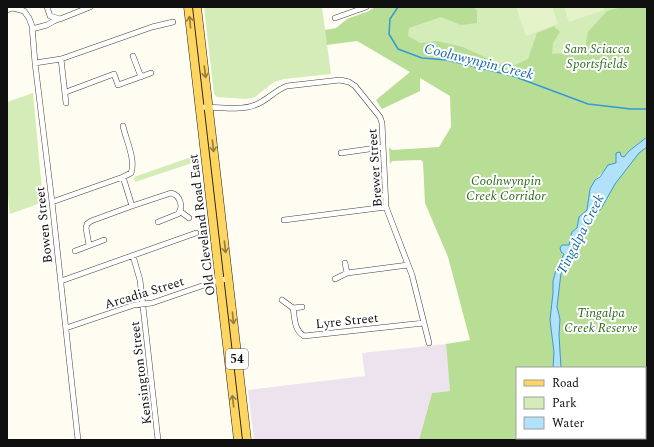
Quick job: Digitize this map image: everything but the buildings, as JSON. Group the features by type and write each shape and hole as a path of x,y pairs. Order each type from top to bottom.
{"main road":[{"name":"Old Cleveland Road East","path":"188,7 238,440"},
{"name":"Old Cleveland Road East","path":"198,7 247,440"}],"street":[{"path":"32,27 47,22 50,18 47,7"},
{"path":"32,27 47,25 54,20 90,7"},
{"path":"335,18 366,7"},
{"name":"Bowen Street","path":"7,10 13,8 24,11 29,18 32,27 78,440"},
{"path":"50,16 60,19"},
{"path":"35,63 61,59 152,27 173,22"},
{"path":"133,56 141,77"},
{"path":"61,59 66,92 66,103"},
{"path":"66,92 114,74 118,86 151,73"},
{"name":"Brewer Street","path":"199,107 245,108 256,105 279,89 287,86 340,80 349,82 380,117 382,123 386,207 412,275 429,343"},
{"path":"52,202 131,173 132,159 122,126"},
{"path":"341,153 383,148"},
{"path":"123,177 132,206"},
{"path":"89,245 86,228 87,224 91,221 132,206 171,193 179,197 180,212"},
{"path":"284,220 386,207"},
{"path":"180,212 189,218"},
{"path":"158,222 180,212"},
{"path":"60,282 196,233"},
{"path":"75,250 104,240"},
{"name":"Kensington Street","path":"133,256 140,280 158,440"},
{"path":"346,263 347,273"},
{"path":"335,279 347,273 408,265"},
{"name":"Arcadia Street","path":"66,328 134,305 152,303 219,280 228,279"},
{"path":"282,300 293,308"},
{"name":"Lyre Street","path":"302,307 293,308 295,327 299,333 304,336 424,323"}],"shaded area":[{"path":"446,344 450,391 432,393 419,440 254,440 248,390 365,376 362,353"}],"green space":[{"path":"204,7 322,7 331,74 284,79 274,82 255,97 246,99 217,97 214,94"},
{"name":"Coolnwynpin Creek Corridor","path":"375,7 474,7 477,11 477,23 461,25 441,17 409,28 408,36 420,43 437,41 463,47 508,68 528,59 537,33 554,26 560,32 553,43 552,54 584,52 588,32 607,11 622,7 647,7 647,137 629,151 624,157 616,153 616,163 605,170 595,180 590,189 587,210 578,223 569,245 562,245 564,254 556,270 553,281 550,320 554,352 553,367 516,367 516,439 530,439 528,440 419,440 432,393 450,391 446,344 470,340 448,257 425,203 423,162 421,160 392,161 390,164 389,147 392,150 439,147 451,127 450,96 420,78 420,91 382,109 376,100 410,72 357,41 327,45 325,30 336,28 347,19 369,11"},
{"name":"Sam Sciacca Sportsfields","path":"398,7 647,7 647,109 422,58 390,19"},
{"path":"516,7 552,7 558,24 526,36"},
{"path":"564,7 603,7 604,10 569,22"},
{"path":"33,93 43,202 10,214 7,188 7,102"},
{"name":"Tingalpa Creek Reserve","path":"647,147 647,440 543,440 646,439 646,367 561,367 559,335 560,319 557,307 561,273 589,224 602,207 615,184 639,153"},
{"path":"197,155 198,161 135,182 134,177"}],"water":[{"name":"Tingalpa Creek","path":"647,137 647,147 639,153 615,184 561,273 557,307 560,319 559,335 561,367 553,367 554,352 550,320 553,281 556,270 564,254 561,252 560,248 562,245 569,245 572,232 577,228 579,217 587,210 590,189 595,180 600,177 608,165 616,163 616,153 620,152 621,156 624,157 629,151"}],"waterway":[{"name":"Coolnwynpin Creek","path":"398,7 390,19 389,34 398,49 422,58 447,60 513,76 588,104 631,109 647,109"}]}
